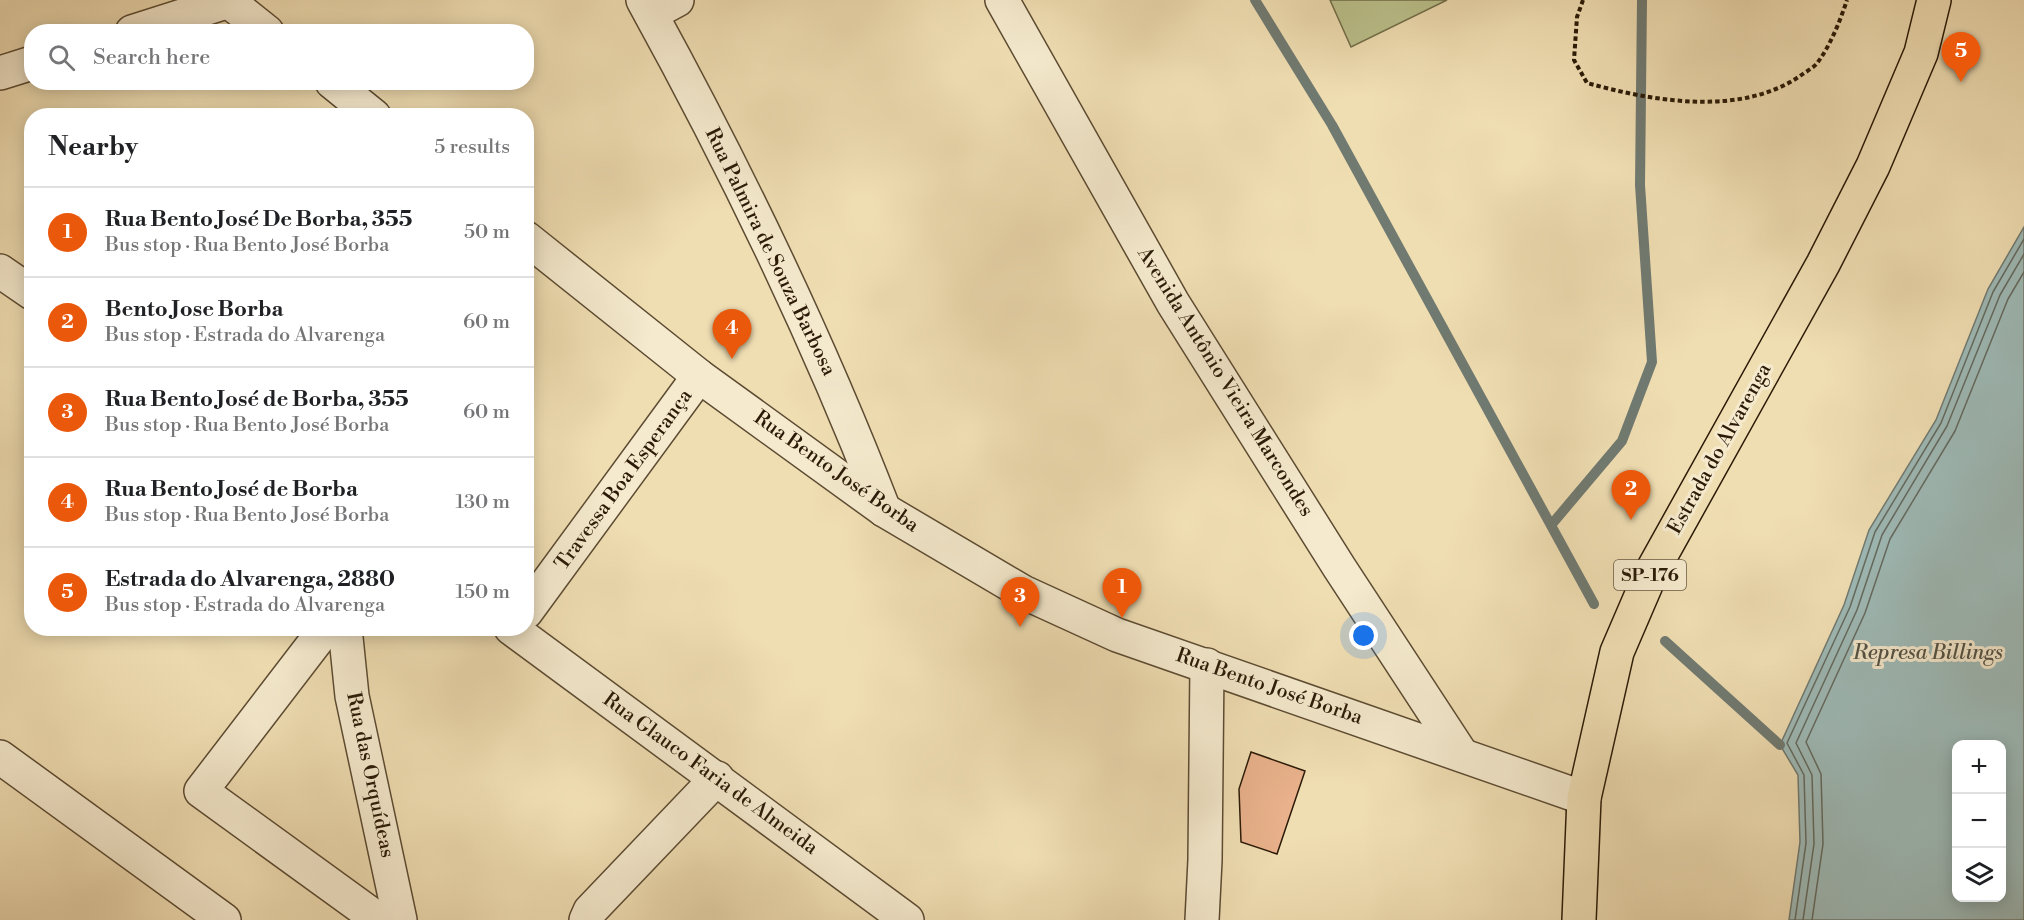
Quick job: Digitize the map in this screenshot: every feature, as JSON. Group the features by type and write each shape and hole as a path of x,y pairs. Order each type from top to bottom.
{"main road":[{"name":"Estrada do Alvarenga","path":"1580,920 1584,798 1617,651 1651,573 1823,264 1874,166 1922,53 1934,0"}],"street":[{"name":"Avenida Antônio Vieira Marcondes","path":"1002,0 1173,303 1333,558 1462,755"},
{"path":"157,24 228,1 257,24"},
{"name":"Rua Palmira de Souza Barbosa","path":"657,5 823,360 884,510"},
{"path":"0,73 24,66"},
{"path":"342,90 364,108"},
{"name":"Rua Bento José Borba","path":"534,244 699,376 884,510 1023,592 1117,635 1584,798"},
{"path":"0,271 24,288"},
{"name":"Travessa Boa Esperança","path":"534,601 699,376"},
{"path":"320,636 201,791 379,920"},
{"name":"Rua das Orquídeas","path":"346,636 352,696 400,920"},
{"name":"Rua Glauco Faria de Almeida","path":"530,636 907,920"},
{"path":"1202,920 1205,860 1207,665"},
{"path":"0,758 224,920"},
{"path":"586,920 590,911 717,778"}],"path":[{"path":"1584,0 1577,17 1574,60 1587,84 1621,93 1705,102 1750,96 1786,85 1817,64 1838,25 1846,0"}],"green space":[{"path":"1330,0 1447,0 1351,47"}],"water":[{"name":"Represa Billings","path":"2024,227 2024,920 1789,920 1800,842 1798,775 1780,745 1844,605 1869,530 1936,420 1988,289"}],"building":[{"path":"1251,752 1305,771 1277,854 1241,842 1239,789"}],"waterway":[{"path":"1255,0 1332,125 1594,604"},
{"path":"1552,524 1622,441 1652,362 1640,185 1642,0"},
{"path":"1665,641 1780,745"}],"place":[{"name":"Estrada do Alvarenga, 2880","path":"1961,82"},
{"name":"Rua Bento José de Borba","path":"732,359"},
{"name":"Bento Jose Borba","path":"1631,520"},
{"name":"Rua Bento José De Borba, 355","path":"1122,618"},
{"name":"Rua Bento José de Borba, 355","path":"1020,627"}]}
